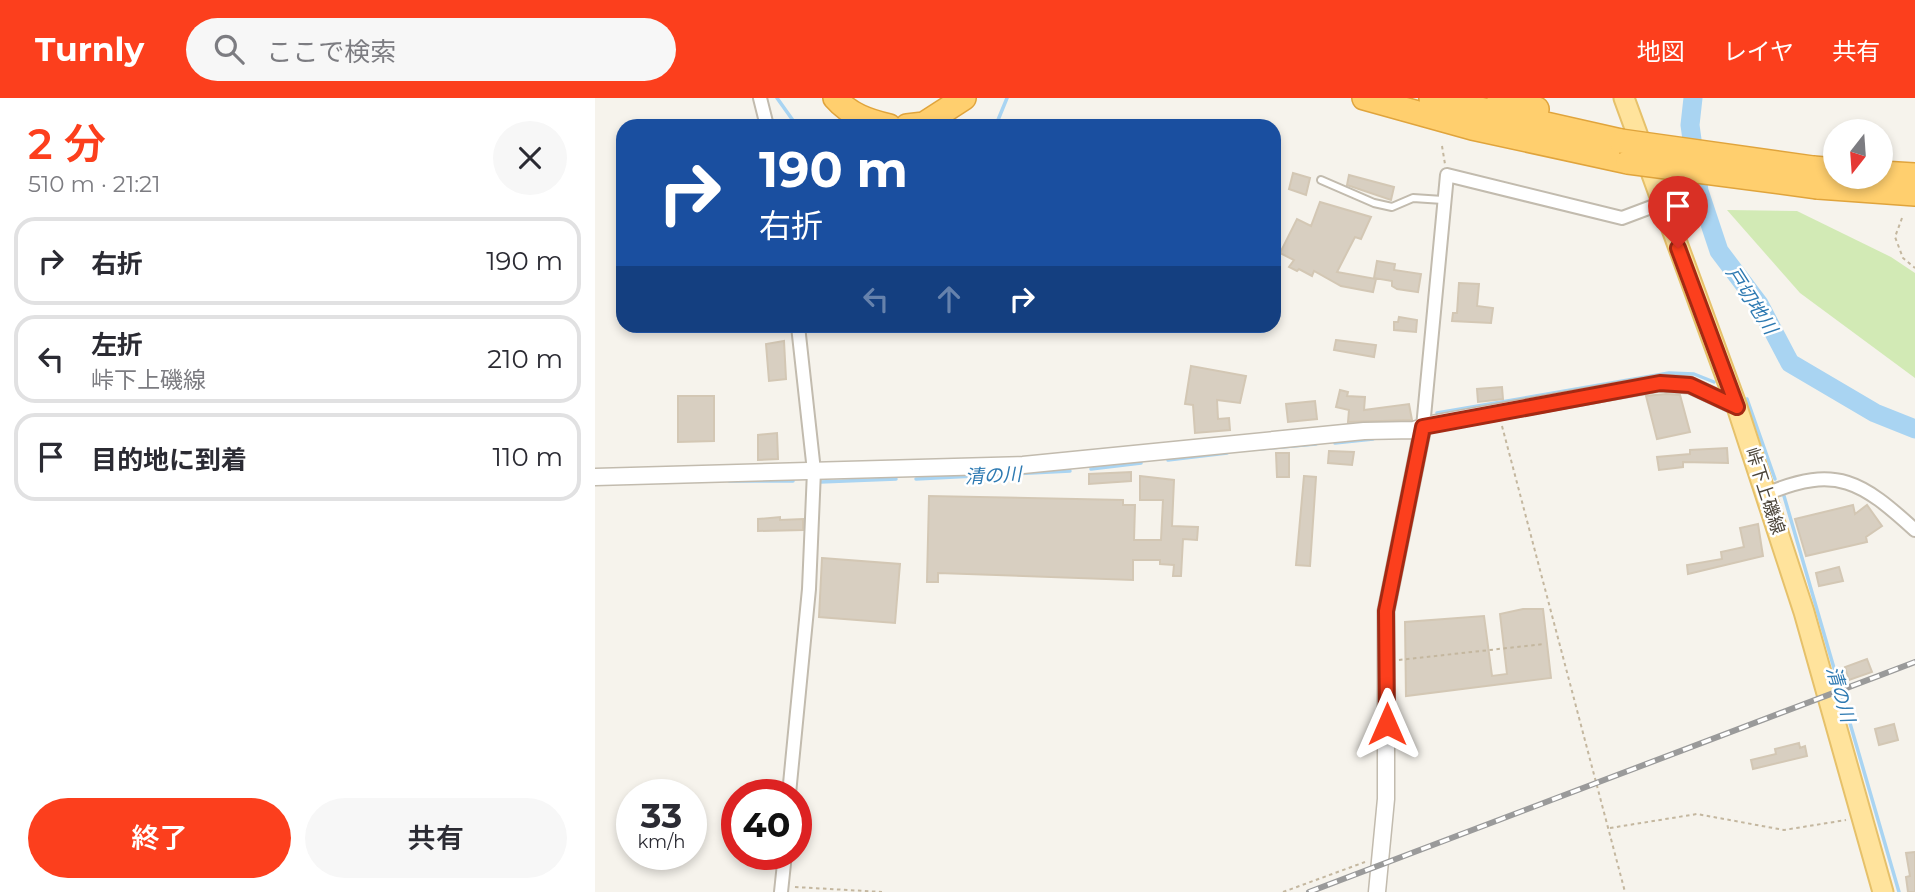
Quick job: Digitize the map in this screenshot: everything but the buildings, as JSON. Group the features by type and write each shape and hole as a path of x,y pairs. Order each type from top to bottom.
{"highway":[{"path":"819,98 840,119"},
{"path":"835,98 844,108 863,119"},
{"path":"932,119 964,98"},
{"path":"954,119 977,98"},
{"path":"1364,98 1472,128 1622,144 1753,162 1915,194"},
{"path":"1431,98 1622,144 1822,175"},
{"path":"1499,98 1622,144"},
{"path":"1893,174 1915,175"}],"main road":[{"name":"峠下上磯線","path":"1624,98 1766,494 1804,612 1883,892"}],"street":[{"path":"760,98 765,119"},
{"path":"1377,892 1386,799 1389,587 1423,427 1447,175 1622,218 1662,203"},
{"path":"790,779 809,589 814,471 799,333"},
{"path":"595,477 1023,466 1364,431 1415,430 1498,411 1675,382 1705,391 1737,407"},
{"path":"1766,494 1795,482 1827,480 1850,483 1870,491 1915,530"},
{"path":"782,889 784,870"}],"lane":[{"path":"1321,180 1374,203 1392,207 1413,198 1443,201"}],"path":[{"path":"1442,146 1447,175"},
{"path":"1902,218 1895,237 1903,258 1915,268"},
{"path":"1498,411 1625,892"},
{"path":"1387,660 1544,644"},
{"path":"1609,829 1697,814 1784,830 1861,817"},
{"path":"1283,892 1381,858"},
{"path":"782,889 881,892"}],"green space":[{"path":"1727,210 1797,211 1891,257 1915,273 1915,378 1800,293"}],"waterway":[{"path":"777,98 792,119"},
{"path":"998,119 1007,98"},
{"name":"戸切地川","path":"1693,98 1690,125 1699,191 1719,251 1759,304 1790,363 1875,413 1915,429"},
{"name":"清の川","path":"1437,413 1669,373 1694,374 1714,382"},
{"name":"清の川","path":"1747,399 1775,479"},
{"name":"清の川","path":"1335,443 1373,439"},
{"name":"清の川","path":"1259,449 1316,444"},
{"name":"清の川","path":"1168,460 1227,453"},
{"name":"清の川","path":"1091,469 1141,463"},
{"name":"清の川","path":"916,479 1070,471"},
{"name":"清の川","path":"820,482 896,479"},
{"name":"清の川","path":"729,481 793,481"},
{"name":"清の川","path":"1784,496 1899,892"}],"railway":[{"path":"1309,892 1915,662"}],"route":[{"path":"1387,724 1386,611 1394,560 1423,427 1634,387 1675,382 1705,391 1737,407 1678,248"}]}
